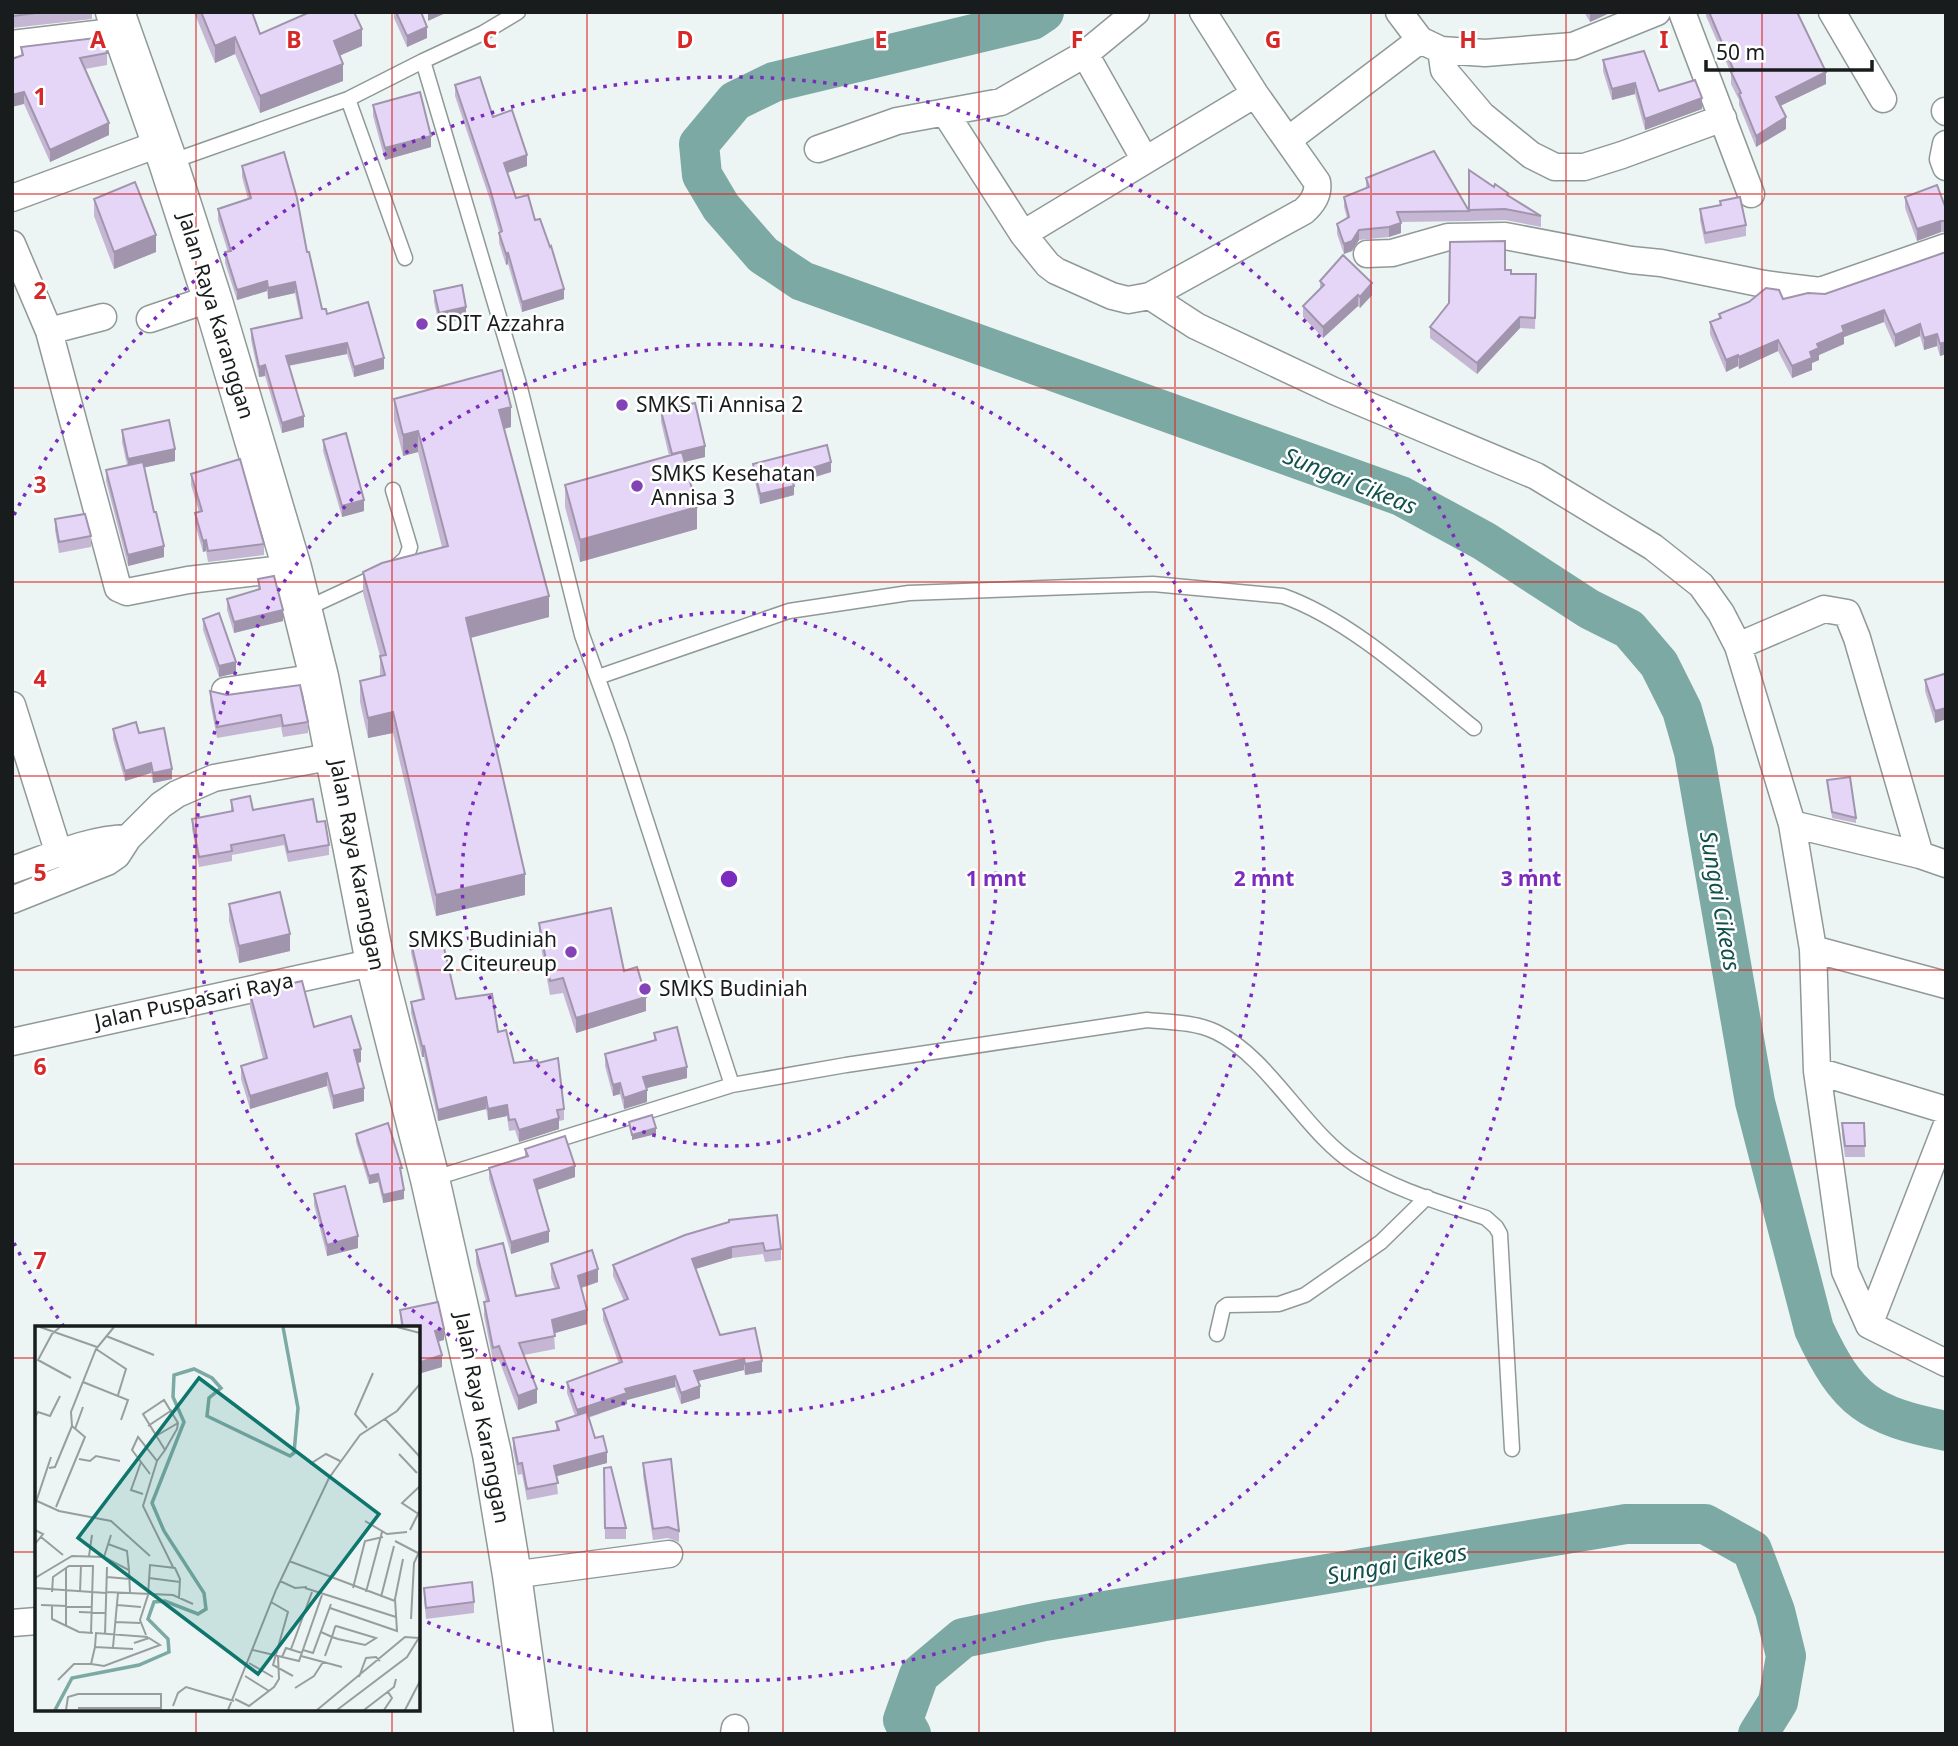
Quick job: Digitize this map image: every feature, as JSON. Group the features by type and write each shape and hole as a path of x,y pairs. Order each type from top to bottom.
{"street":[{"path":"818,149 897,121 1001,102 1085,54 1136,12"},
{"path":"946,114 1037,254 1056,271 1112,296 1128,300 1150,296 1304,211 1311,204 1318,189 1317,181 1255,94 1203,12"},
{"path":"1399,12 1431,45 1444,70 1482,115 1531,155 1555,167 1584,167 1622,156 1723,118"},
{"path":"1288,140 1431,45 1485,53 1573,46 1657,12"},
{"path":"1682,12 1751,194"},
{"path":"1832,12 1883,99"},
{"path":"12,44 118,22"},
{"name":"Jalan Raya Karanggan","path":"118,22 165,153 212,298 303,610 374,953 430,1180 489,1442 512,1576 534,1734"},
{"path":"1085,54 1145,160"},
{"path":"1023,234 1255,94"},
{"path":"1946,145 1943,159 1946,167"},
{"path":"12,198 165,153"},
{"path":"1367,254 1392,253 1448,237 1505,236 1764,284 1820,291 1946,247"},
{"path":"12,244 49,331 118,588 127,592 188,579 292,568"},
{"path":"1150,296 1196,326 1334,391 1536,476 1661,553 1701,585 1721,613 1738,646 1792,824 1813,949 1817,1071 1845,1271 1869,1325 1946,1363"},
{"path":"150,319 212,298"},
{"path":"49,331 103,317"},
{"path":"1738,646 1824,609 1847,614 1857,638 1920,855"},
{"path":"225,691 319,677"},
{"path":"12,705 59,854"},
{"path":"12,900 107,862 124,848 128,838 161,805 196,785 214,778 335,756"},
{"path":"1792,824 1920,855 1946,864"},
{"path":"12,870 103,841 128,838"},
{"path":"1813,949 1946,985"},
{"name":"Jalan Puspasari Raya","path":"12,1027 374,953"},
{"name":"Jalan Puspasari Raya","path":"12,1042 374,953"},
{"path":"1817,1071 1946,1110"},
{"path":"1869,1325 1946,1128"},
{"path":"512,1576 669,1554"},
{"path":"12,1623 35,1620"}],"lane":[{"path":"165,153 348,99 483,33 517,12"},
{"path":"423,61 519,384 582,635 732,1085"},
{"path":"348,99 405,258"},
{"path":"303,610 396,567 406,558 410,547 393,490"},
{"path":"598,677 789,611 909,593 1153,584 1283,596 1300,602 1366,641 1474,728"},
{"path":"430,1180 732,1085 846,1065 1147,1020 1189,1024 1216,1032 1242,1049 1333,1147 1356,1165 1398,1187 1486,1218 1500,1234 1512,1449"},
{"path":"1217,1334 1223,1308 1227,1305 1279,1304 1305,1295 1381,1242 1427,1197"}],"building":[{"path":"12,12 44,12 12,16"},
{"path":"201,12 252,12 260,34 310,12 354,12 362,29 334,41 343,64 260,96 235,37 215,46"},
{"path":"396,12 421,12 427,27 407,36"},
{"path":"1709,12 1797,12 1826,72 1776,97 1786,117 1756,136 1731,72 1734,71"},
{"path":"103,37 107,53 80,58 109,123 50,150 24,92 12,95 12,59 23,55 21,47"},
{"path":"1644,51 1659,91 1695,80 1702,98 1645,119 1635,83 1612,89 1603,60"},
{"path":"480,77 493,117 512,110 527,155 504,163 516,198 528,195 535,220 540,219 564,289 522,302 508,253 506,254 499,233 502,231 490,189 455,85"},
{"path":"420,92 431,136 385,148 373,105"},
{"path":"1434,151 1469,211 1397,212 1401,223 1359,230 1352,241 1344,244 1337,224 1349,217 1344,197 1369,187 1366,178"},
{"path":"284,152 322,309 326,309 327,314 368,302 384,358 354,367 347,343 286,356 304,416 282,423 265,365 259,367 251,329 302,318 295,282 268,288 267,281 237,290 225,252 231,251 218,209 251,198 242,166"},
{"path":"1469,170 1494,187 1495,184 1508,193 1507,195 1541,216 1505,209 1469,210"},
{"path":"135,182 156,235 114,252 94,199"},
{"path":"1937,185 1946,209 1946,221 1917,229 1905,197"},
{"path":"1740,197 1746,225 1705,233 1700,209 1721,205 1720,201"},
{"path":"1505,241 1505,270 1511,270 1511,274 1536,274 1535,318 1520,317 1477,363 1430,327 1449,303 1450,242"},
{"path":"1946,252 1946,342 1940,344 1937,334 1924,338 1920,324 1895,335 1884,310 1842,326 1844,332 1817,344 1819,348 1810,352 1812,358 1792,366 1778,340 1726,360 1710,322 1721,318 1719,314 1749,302 1766,288 1779,290 1783,299 1808,293 1825,294"},
{"path":"1343,255 1372,283 1360,297 1358,295 1323,327 1303,306 1324,285 1320,281"},
{"path":"462,285 466,307 439,313 434,291"},
{"path":"502,370 511,407 499,410 549,596 466,618 525,874 436,895 393,712 368,718 360,681 385,675 380,656 386,655 363,572 382,563 448,546 418,431 403,435 394,399"},
{"path":"695,403 705,446 672,454 661,411"},
{"path":"169,420 175,449 128,459 122,430"},
{"path":"346,433 364,500 342,506 323,440"},
{"path":"827,445 831,462 791,475 794,486 760,494 753,464"},
{"path":"682,452 697,507 580,540 565,485"},
{"path":"240,459 264,544 208,551 195,513 202,511 191,474"},
{"path":"143,462 164,546 128,555 106,470"},
{"path":"85,514 91,536 59,542 55,519"},
{"path":"274,576 283,610 234,622 227,599 260,589 258,579"},
{"path":"219,613 236,662 219,666 203,619"},
{"path":"1944,674 1946,708 1935,711 1925,680"},
{"path":"300,685 308,722 283,726 281,715 217,727 210,691 227,695"},
{"path":"136,722 139,733 164,728 172,769 153,773 151,763 125,771 113,729"},
{"path":"1850,777 1856,818 1832,812 1827,780"},
{"path":"250,796 253,810 313,799 317,822 325,821 329,845 288,852 284,835 231,845 232,851 199,857 192,819 233,811 231,800"},
{"path":"280,892 290,934 239,946 229,904"},
{"path":"611,908 624,971 637,967 646,997 576,1018 563,978 550,981 539,923"},
{"path":"441,935 456,999 492,994 498,1032 506,1030 514,1063 537,1060 538,1063 558,1058 564,1109 557,1110 559,1118 519,1130 515,1119 509,1120 507,1105 488,1109 486,1097 438,1110 411,1002 424,999 411,942"},
{"path":"302,981 314,1027 351,1016 361,1049 354,1050 364,1088 333,1096 327,1073 250,1096 241,1066 267,1058 250,993"},
{"path":"677,1027 687,1067 643,1077 647,1090 624,1098 620,1083 613,1085 605,1054 656,1040 654,1033"},
{"path":"652,1115 656,1128 632,1135 629,1122"},
{"path":"388,1123 402,1168 404,1190 383,1195 378,1174 369,1176 356,1134"},
{"path":"1842,1123 1864,1123 1865,1146 1845,1146"},
{"path":"565,1136 575,1166 534,1180 549,1231 511,1242 489,1168 528,1156 525,1149"},
{"path":"345,1186 358,1236 327,1245 314,1194"},
{"path":"777,1215 781,1249 765,1251 763,1243 732,1247 692,1259 720,1335 755,1328 762,1361 745,1364 744,1359 694,1371 700,1386 681,1393 675,1376 625,1389 627,1393 577,1410 567,1382 622,1362 603,1309 628,1299 613,1265 729,1220"},
{"path":"503,1243 516,1296 559,1288 551,1264 592,1250 598,1269 578,1276 587,1310 552,1320 555,1336 519,1343 537,1389 518,1396 499,1346 493,1348 484,1302 489,1301 476,1250"},
{"path":"438,1302 444,1329 435,1331 442,1355 420,1362 420,1326 403,1326 400,1310"},
{"path":"587,1412 595,1438 603,1436 607,1452 554,1466 558,1483 527,1489 513,1438 559,1430 556,1422"},
{"path":"671,1459 679,1531 668,1527 653,1529 643,1463"},
{"path":"611,1467 626,1528 605,1528 604,1468"},
{"path":"472,1582 474,1602 426,1608 424,1588"}],"waterway":[{"name":"Sungai Cikeas","path":"1044,12 1032,20 774,82 735,101 699,144 702,175 721,207 763,255 802,281 1401,496 1484,541 1589,609 1629,629 1659,664 1682,710 1694,752 1755,1102 1814,1329 1838,1373 1864,1401 1898,1419 1946,1431"},
{"name":"Sungai Cikeas","path":"911,1734 903,1720 919,1675 963,1638 1045,1621 1626,1524 1705,1524 1752,1550 1775,1611 1786,1656 1778,1702 1758,1734"}],"place":[{"name":"SDIT Azzahra","path":"422,324"},
{"name":"SMKS Ti Annisa 2","path":"622,405"},
{"name":"SMKS Kesehatan Annisa 3","path":"637,486"},
{"name":"SMKS Budiniah 2 Citeureup","path":"571,952"},
{"name":"SMKS Budiniah","path":"645,989"}]}
